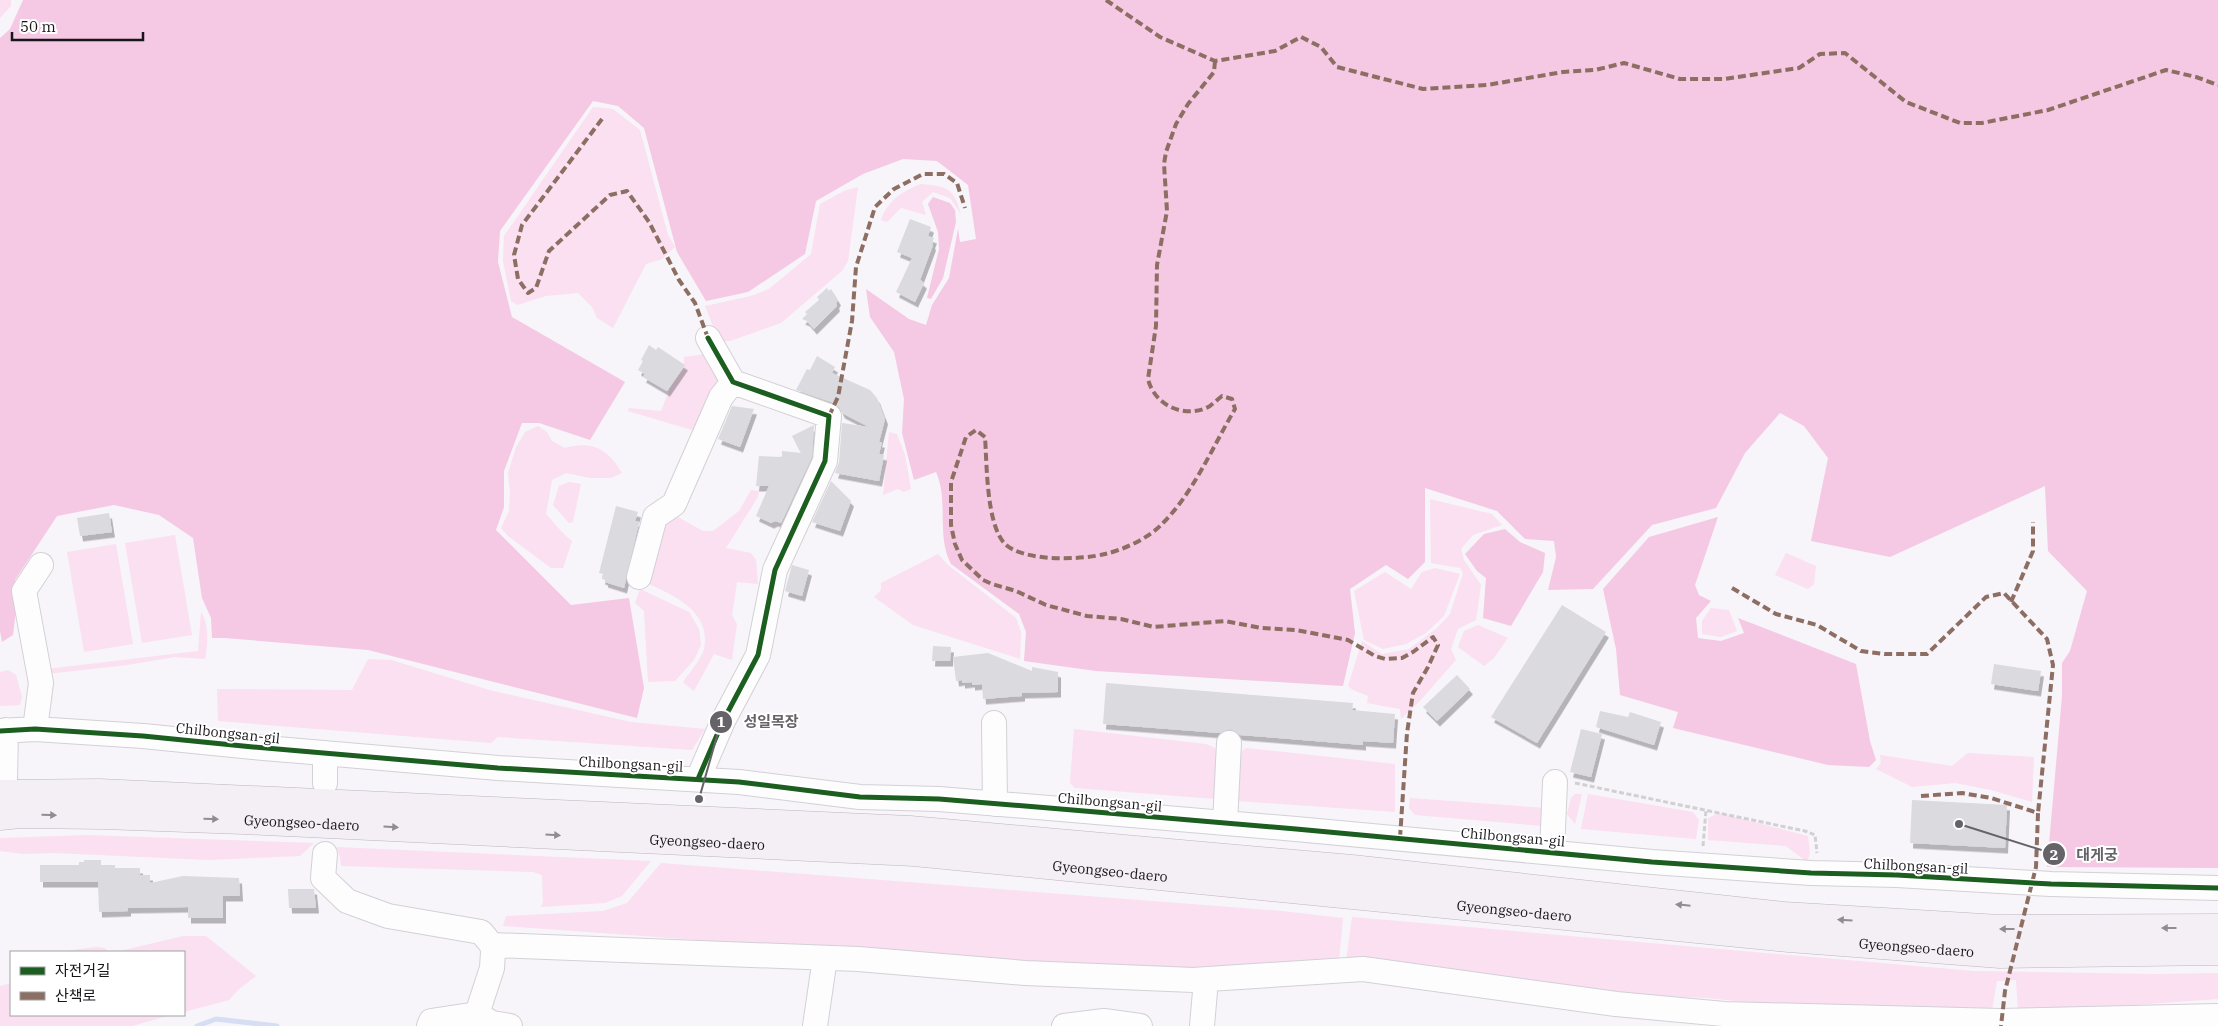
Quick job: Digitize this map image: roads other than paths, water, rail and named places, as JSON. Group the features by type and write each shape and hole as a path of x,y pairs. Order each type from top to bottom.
{"main road":[{"name":"Gyeongseo-daero","path":"3,788 910,830 1352,869 1784,916 2000,929 2218,928"},
{"name":"Gyeongseo-daero","path":"0,816 66,815 243,820 914,852 1788,938 1971,952 2000,954 2218,951"}],"street":[{"path":"698,779 722,722 758,655 775,570 825,461 829,416 734,382 708,338"},
{"path":"639,577 655,517 674,504 721,396 734,382"},
{"path":"35,729 41,683 24,592 41,565"},
{"path":"994,723 995,804"},
{"name":"Chilbongsan-gil","path":"3,731 35,729 143,736 498,768 698,779 860,797 995,804 1818,874 1897,875 2051,884 2218,888"},
{"path":"3,731 3,788"},
{"path":"1225,823 1229,743"},
{"path":"325,753 325,783"},
{"path":"1552,852 1555,784"},
{"path":"325,854 323,878 347,901 388,916 481,932 492,944 492,968 477,1014"},
{"path":"492,944 824,958 1025,973 1206,980 1363,969 1616,1004 1724,1014 1991,1021 2218,1016"},
{"path":"816,1026 824,958"},
{"path":"1202,1026 1206,980"},
{"path":"430,1026 431,1021 477,1014 492,1023 510,1026"},
{"path":"1064,1026 1104,1021 1140,1026"}],"waterway":[{"path":"197,1026 216,1019 277,1026"}],"place":[{"name":"성일목장","path":"699,799"},
{"name":"대게궁","path":"1959,824"}]}
